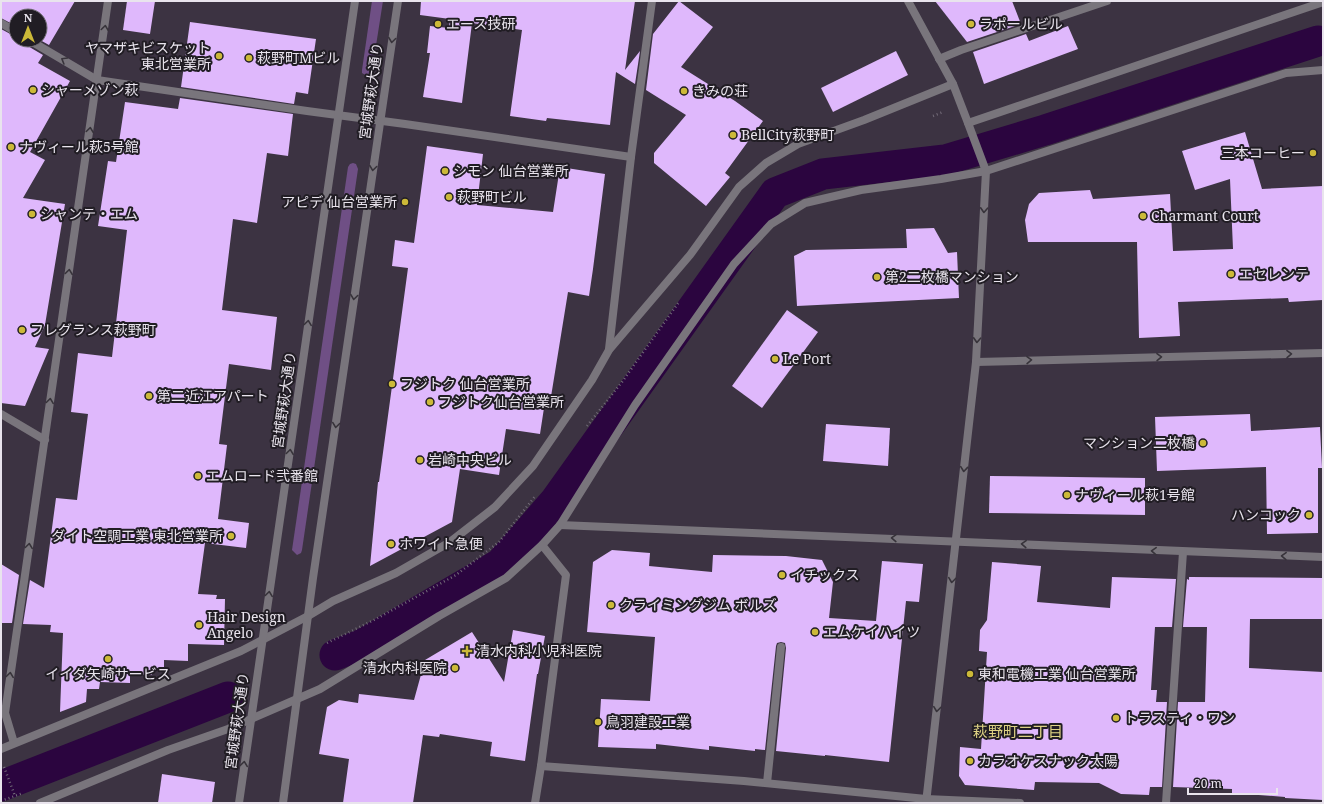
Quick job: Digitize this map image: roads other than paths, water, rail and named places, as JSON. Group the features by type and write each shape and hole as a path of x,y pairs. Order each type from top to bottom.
{"street":[{"path":"14,743 3,712 45,440 108,1"},
{"name":"宮城野萩大通り","path":"239,803 355,1"},
{"name":"宮城野萩大通り","path":"283,803 308,616 398,1"},
{"path":"609,350 631,156 652,1"},
{"path":"908,1 953,84 985,170 976,362 957,541 926,801"},
{"path":"939,59 961,50 1107,1"},
{"path":"969,124 1323,2"},
{"path":"43,48 97,80 631,156"},
{"path":"40,803 168,750 228,730 320,689 439,616 506,578 542,545 560,525 644,392 734,264 771,224 806,203 861,190 941,179 985,170 1286,73 1323,70"},
{"path":"1,749 241,650 308,616 332,601 396,573 450,542 495,507 533,466 592,380 609,350 690,255 739,187 766,163 798,144 864,120 953,84"},
{"path":"976,362 1323,354"},
{"path":"1,414 45,440"},
{"path":"560,525 1323,557"},
{"path":"535,803 566,575 542,545"},
{"path":"1166,803 1183,552"},
{"path":"767,783 781,647"},
{"path":"541,766 767,783 926,801 1020,803"}],"waterway":[{"path":"335,655 363,644 500,564 555,501 775,193 823,174 945,160 1045,130 1318,41"},
{"path":"1,786 228,697"}],"place":[{"name":"エース技研","path":"438,24"},
{"name":"ラポールビル","path":"971,24"},
{"name":"ヤマザキビスケット 東北営業所","path":"219,56"},
{"name":"萩野町Mビル","path":"249,58"},
{"name":"シャーメゾン萩","path":"33,90"},
{"name":"きみの荘","path":"684,91"},
{"name":"BellCity萩野町","path":"733,135"},
{"name":"ナヴィール萩5号館","path":"11,147"},
{"name":"三本コーヒー","path":"1313,153"},
{"name":"シモン 仙台営業所","path":"445,171"},
{"name":"萩野町ビル","path":"449,197"},
{"name":"アピデ 仙台営業所","path":"405,202"},
{"name":"シャンテ・エム","path":"32,214"},
{"name":"Charmant Court","path":"1143,216"},
{"name":"エセレンテ","path":"1231,274"},
{"name":"第2二枚橋マンション","path":"877,277"},
{"name":"フレグランス萩野町","path":"22,330"},
{"name":"Le Port","path":"775,359"},
{"name":"フジトク 仙台営業所","path":"392,384"},
{"name":"第二近江アパート","path":"149,396"},
{"name":"フジトク仙台営業所","path":"430,402"},
{"name":"マンション二枚橋","path":"1203,443"},
{"name":"岩崎中央ビル","path":"420,460"},
{"name":"エムロード弐番館","path":"198,476"},
{"name":"ナヴィール萩1号館","path":"1067,495"},
{"name":"ハンコック","path":"1309,515"},
{"name":"ダイト空調工業 東北営業所","path":"231,536"},
{"name":"ホワイト急便","path":"391,544"},
{"name":"イチックス","path":"782,575"},
{"name":"クライミングジム ボルズ","path":"611,605"},
{"name":"Hair Design Angelo","path":"199,625"},
{"name":"エムケイハイツ","path":"815,632"},
{"name":"清水内科小児科医院","path":"467,651"},
{"name":"イイダ矢崎サービス","path":"108,659"},
{"name":"清水内科医院","path":"455,668"},
{"name":"東和電機工業 仙台営業所","path":"970,674"},
{"name":"トラスティ・ワン","path":"1116,718"},
{"name":"鳥羽建設工業","path":"598,722"},
{"name":"カラオケスナック太陽","path":"970,761"}],"district":[{"name":"萩野町二丁目","path":"1018,732"}]}
